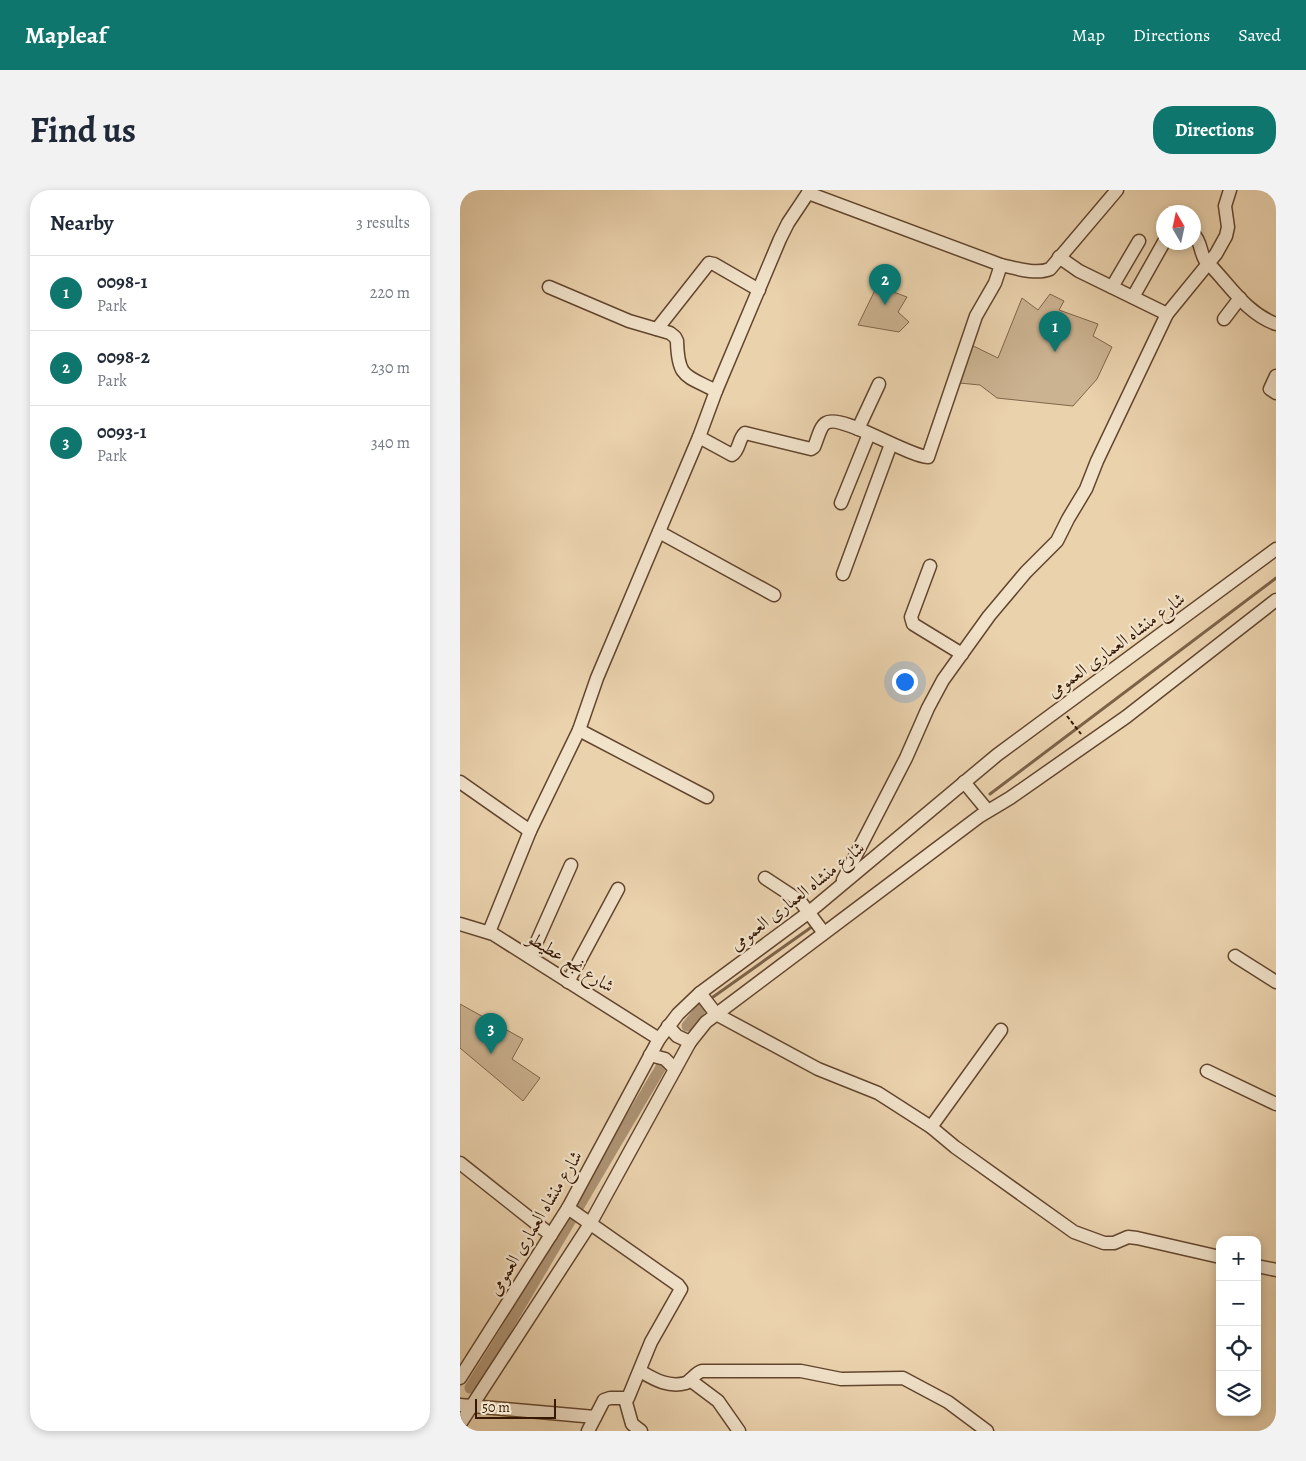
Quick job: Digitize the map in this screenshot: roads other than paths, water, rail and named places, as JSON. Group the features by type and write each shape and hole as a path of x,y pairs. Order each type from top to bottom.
{"street":[{"path":"840,887 906,758 928,708 943,680 989,616 1026,572 1057,541 1086,489 1097,461 1167,314 1219,250 1228,232 1225,206 1230,190"},
{"path":"489,932 530,831 579,730 593,687 699,438 716,391 784,231 809,191 1001,264 1028,270 1047,271 1114,191"},
{"path":"1112,287 1139,241"},
{"path":"1133,297 1159,250"},
{"path":"1200,250 1202,256 1208,263 1257,315 1276,324"},
{"path":"1059,257 1079,271 1167,314"},
{"path":"657,329 709,263 759,290"},
{"path":"699,438 732,455 736,452 745,433 811,449 814,447 824,425 828,422 845,423 891,444 928,457 976,316 995,284 1001,264"},
{"path":"549,287 629,320 657,329 675,338 679,367 683,373 716,391"},
{"path":"1224,319 1240,298"},
{"path":"1276,376 1270,389 1276,393"},
{"path":"841,503 879,384"},
{"path":"843,574 891,444"},
{"path":"659,532 774,596"},
{"name":"شارع منشاه العمارى العمومى","path":"460,1378 568,1208 659,1039 683,1008 700,993 808,913 964,782 1031,729 1276,549"},
{"path":"930,566 911,621 962,654"},
{"path":"460,1424 466,1406 590,1224 690,1042 706,1022 988,811 1010,798 1126,718 1276,600"},
{"path":"579,730 707,797"},
{"path":"460,782 530,831"},
{"path":"964,782 988,811"},
{"path":"530,957 571,865"},
{"path":"766,878 800,901 824,933"},
{"path":"568,982 618,889"},
{"name":"شارع نجع عطيطو","path":"460,924 489,932 659,1039"},
{"path":"1235,956 1276,982"},
{"path":"700,993 716,1014 818,1069 878,1093 931,1127 963,1153 1074,1232 1104,1243 1114,1243 1128,1237 1137,1238 1216,1256"},
{"path":"668,1026 677,1036 690,1042"},
{"path":"931,1127 1000,1030"},
{"path":"650,1056 665,1059 675,1069"},
{"path":"1207,1071 1276,1104"},
{"path":"460,1163 551,1235"},
{"path":"568,1208 680,1286 680,1291 651,1342 629,1397 625,1399 606,1398 588,1431"},
{"path":"1261,1267 1276,1270"},
{"path":"640,1371 663,1383 685,1383 702,1371 801,1371 837,1379 903,1378 948,1402 970,1426 987,1431"},
{"path":"690,1380 718,1401 739,1431"},
{"path":"625,1399 632,1424 641,1431"},
{"path":"466,1406 595,1417"}],"waterway":[{"path":"990,794 1276,578"},
{"path":"713,997 813,926"},
{"path":"687,1026 704,1005"},
{"path":"470,1388 661,1067"}],"place":[{"name":"0098-2","path":"885,305"},
{"name":"0098-1","path":"1055,352"},
{"name":"0093-1","path":"491,1054"}]}
